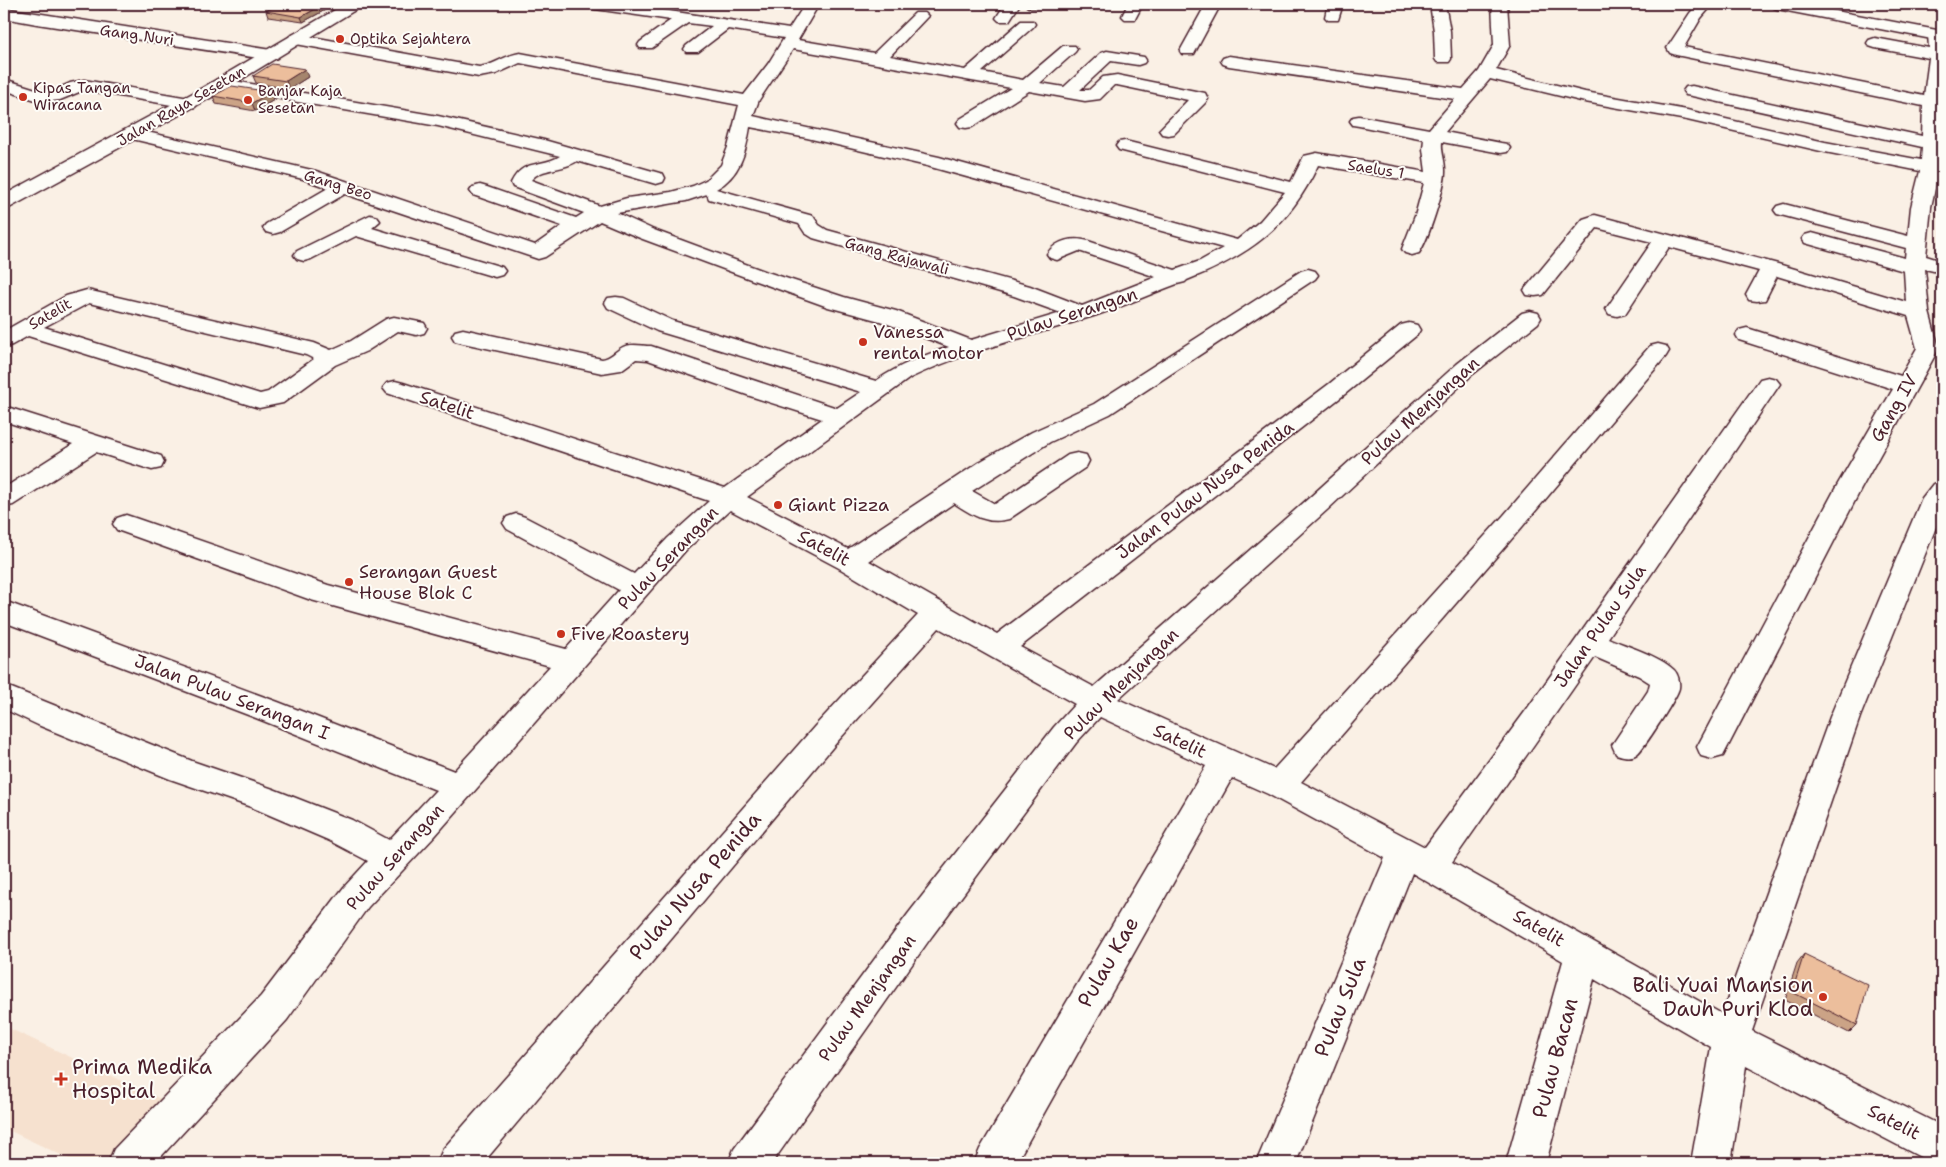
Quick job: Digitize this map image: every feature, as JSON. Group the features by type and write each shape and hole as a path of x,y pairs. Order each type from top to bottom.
{"street":[{"path":"330,4 353,5"},
{"path":"595,4 725,24 879,58 1067,93 1094,95 1109,81 1117,80 1198,96 1199,99 1168,130"},
{"path":"480,191 577,225 600,213 634,203 686,195 701,190 724,174 732,162 749,101 791,39 811,4"},
{"path":"1004,18 1012,4"},
{"path":"1033,4 1038,4"},
{"path":"1188,51 1213,4"},
{"path":"1437,4 1442,31 1443,59"},
{"path":"1412,249 1425,216 1436,171 1432,149 1434,134 1486,73 1502,45 1500,4"},
{"path":"1706,4 1695,16 1675,48 1676,50 1935,102"},
{"path":"1777,4 1939,42"},
{"name":"Jalan Raya Sesetan","path":"4,203 189,103 353,5"},
{"name":"Gang Nuri","path":"4,13 64,24 160,39 202,43 271,55"},
{"path":"879,58 920,16"},
{"path":"646,45 685,18"},
{"path":"692,49 725,24"},
{"path":"969,75 1027,24"},
{"path":"296,39 479,72 492,71 506,60 520,58 689,94 749,101"},
{"path":"1875,43 1939,42"},
{"name":"Gang IV","path":"1712,748 1848,489 1906,386 1935,350 1918,312 1916,257 1922,207 1936,168 1930,143 1939,42"},
{"path":"966,123 1026,86 1069,49"},
{"path":"1067,93 1107,56 1138,60"},
{"path":"1229,61 1466,95"},
{"path":"1486,73 1585,97 1694,117 1817,145 1936,168"},
{"path":"4,84 44,97 54,96 84,85 189,103"},
{"path":"222,84 438,120 575,154 656,178"},
{"path":"1692,91 1930,143"},
{"path":"744,120 795,129 960,167 1241,247"},
{"path":"1359,121 1501,148"},
{"name":"Gang Beo","path":"134,134 269,165 345,186 538,253 577,225"},
{"path":"1125,146 1297,189"},
{"path":"575,154 561,163 546,164 534,169 525,175 520,184 574,202 647,234 760,276 836,302 888,316 970,346"},
{"name":"Pulau Serangan","path":"128,1163 274,1008 356,897 689,532 728,498 877,389 902,373 970,346 1082,313 1178,278 1241,247 1267,225 1297,189 1307,165 1311,160 1317,160"},
{"name":"Saelus 1","path":"1317,160 1434,179"},
{"path":"273,228 345,186"},
{"name":"Gang Rajawali","path":"716,195 806,220 812,229 820,234 1022,291 1082,313"},
{"path":"304,255 400,205"},
{"path":"1784,210 1942,267"},
{"name":"Pulau Menjangan","path":"748,1163 926,917 1065,735 1096,702 1318,504 1532,304 1590,223 1603,222 1664,239"},
{"path":"354,229 495,271"},
{"path":"1617,309 1664,239 1771,268 1918,312"},
{"path":"1812,239 1916,257"},
{"path":"1057,254 1071,245 1081,244 1178,278"},
{"path":"1757,295 1771,268"},
{"path":"849,561 1041,436 1102,409 1308,275"},
{"name":"Satelit","path":"4,340 78,298 87,296 314,350 327,357 327,360"},
{"path":"616,303 665,326 766,354 877,389"},
{"path":"26,328 259,401 274,398 327,360 360,346 394,324 416,328"},
{"name":"Jalan Pulau Nusa Penida","path":"999,648 1337,390 1409,330"},
{"path":"1747,335 1906,386"},
{"path":"463,336 602,366 613,365 631,352 650,353 758,391 840,417"},
{"path":"1279,785 1513,521 1658,351"},
{"name":"Jalan Pulau Sula","path":"1417,859 1589,642 1768,384"},
{"name":"Satelit","path":"395,388 728,498 849,561 936,613 1096,702 1279,785 1417,859 1731,1040 1942,1147"},
{"path":"4,413 152,462"},
{"path":"4,499 94,442"},
{"path":"954,491 986,512 1000,513 1077,461"},
{"path":"1711,1163 1731,1040 1845,716 1935,498 1942,490"},
{"path":"516,523 638,588"},
{"path":"126,524 321,593 572,661"},
{"name":"Jalan Pulau Serangan I","path":"4,611 267,710 459,786"},
{"name":"Pulau Nusa Penida","path":"457,1163 826,734 936,613"},
{"path":"1589,642 1649,668 1664,678 1665,686 1662,695 1627,745"},
{"path":"4,696 49,717 172,766 262,798 340,830 393,858"},
{"name":"Pulau Kae","path":"994,1163 1225,762"},
{"name":"Pulau Sula","path":"1276,1163 1417,859"},
{"name":"Pulau Bacan","path":"1526,1163 1583,953"}],"shaded area":[{"name":"Prima Medika Hospital","path":"4,1026 165,1101 111,1163 78,1163 4,1128"}],"building":[{"path":"279,4 324,4 301,17 266,11"},
{"path":"272,64 305,69 286,81 253,76"},
{"path":"232,86 271,92 252,103 213,96"},
{"name":"Bali Yuai Mansion Dauh Puri Klod","path":"1804,954 1868,985 1857,1025 1792,992"}],"place":[{"name":"Optika Sejahtera","path":"340,39"},
{"name":"Kipas Tangan Wiracana","path":"23,97"},
{"name":"Banjar Kaja Sesetan","path":"248,100"},
{"name":"Vanessa rental motor","path":"863,342"},
{"name":"Giant Pizza","path":"778,505"},
{"name":"Serangan Guest House Blok C","path":"349,582"},
{"name":"Five Roastery","path":"561,634"},
{"name":"Bali Yuai Mansion Dauh Puri Klod","path":"1823,997"},
{"name":"Prima Medika Hospital","path":"61,1079"}]}
